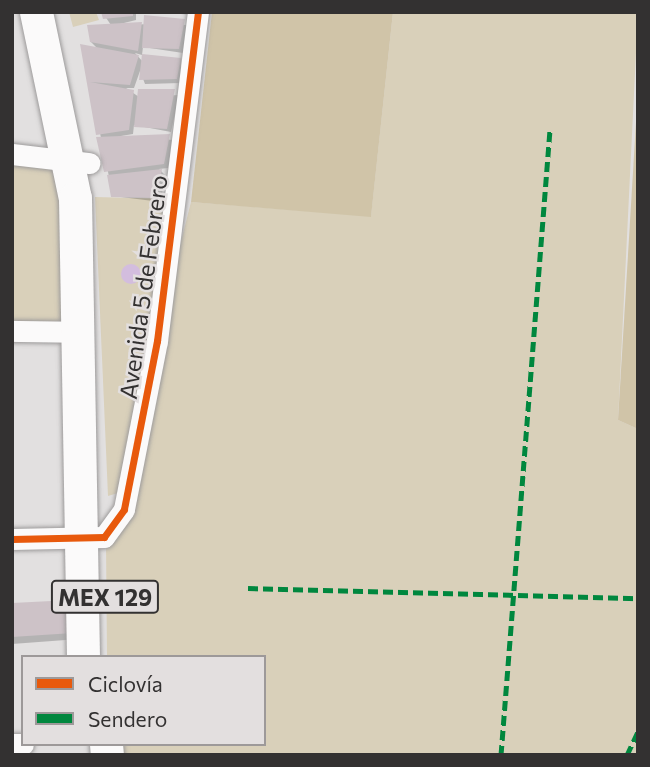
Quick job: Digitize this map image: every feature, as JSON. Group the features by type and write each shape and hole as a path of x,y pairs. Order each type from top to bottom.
{"main road":[{"name":"MEX 129","path":"36,12 80,162 81,332 93,538 106,655"},
{"name":"MEX 129","path":"56,12 102,323 93,538 83,655"}],"street":[{"name":"Avenida 5 de Febrero","path":"93,538 124,509 137,464 198,12"},
{"path":"12,154 80,162"},
{"path":"12,331 81,332"},
{"path":"12,539 93,538"}],"shaded area":[{"path":"69,12 96,12 99,20 73,27"},
{"path":"212,12 393,12 371,217 191,202"},
{"path":"393,12 638,12 618,420 638,429 638,755 109,755 109,746 266,746 266,655 107,655 106,544 118,493 108,496 95,197 174,199 137,416 191,202 371,216"},
{"path":"638,89 638,429 618,420"},
{"path":"12,161 60,164 77,325 12,324"},
{"path":"131,264 138,267 141,274 138,281 131,284 124,281 121,274 124,267"}],"building":[{"path":"101,12 133,12 133,16 103,19"},
{"path":"144,15 185,19 179,49 142,48"},
{"path":"142,22 138,51 90,42 87,25"},
{"path":"80,44 139,55 130,85 90,82 134,90 129,130 96,135"},
{"path":"142,54 181,58 177,79 139,80"},
{"path":"138,89 175,89 167,129 134,127"},
{"path":"170,134 164,164 104,172 96,137"},
{"path":"162,169 157,198 111,197 107,175"},
{"path":"71,600 73,633 12,637 12,603"}],"marked path":[{"path":"501,755 550,129"},
{"path":"248,588 638,598"},
{"path":"627,755 638,731"}],"cycle path":[{"path":"12,539 104,537 124,509 157,341 198,12"}]}
